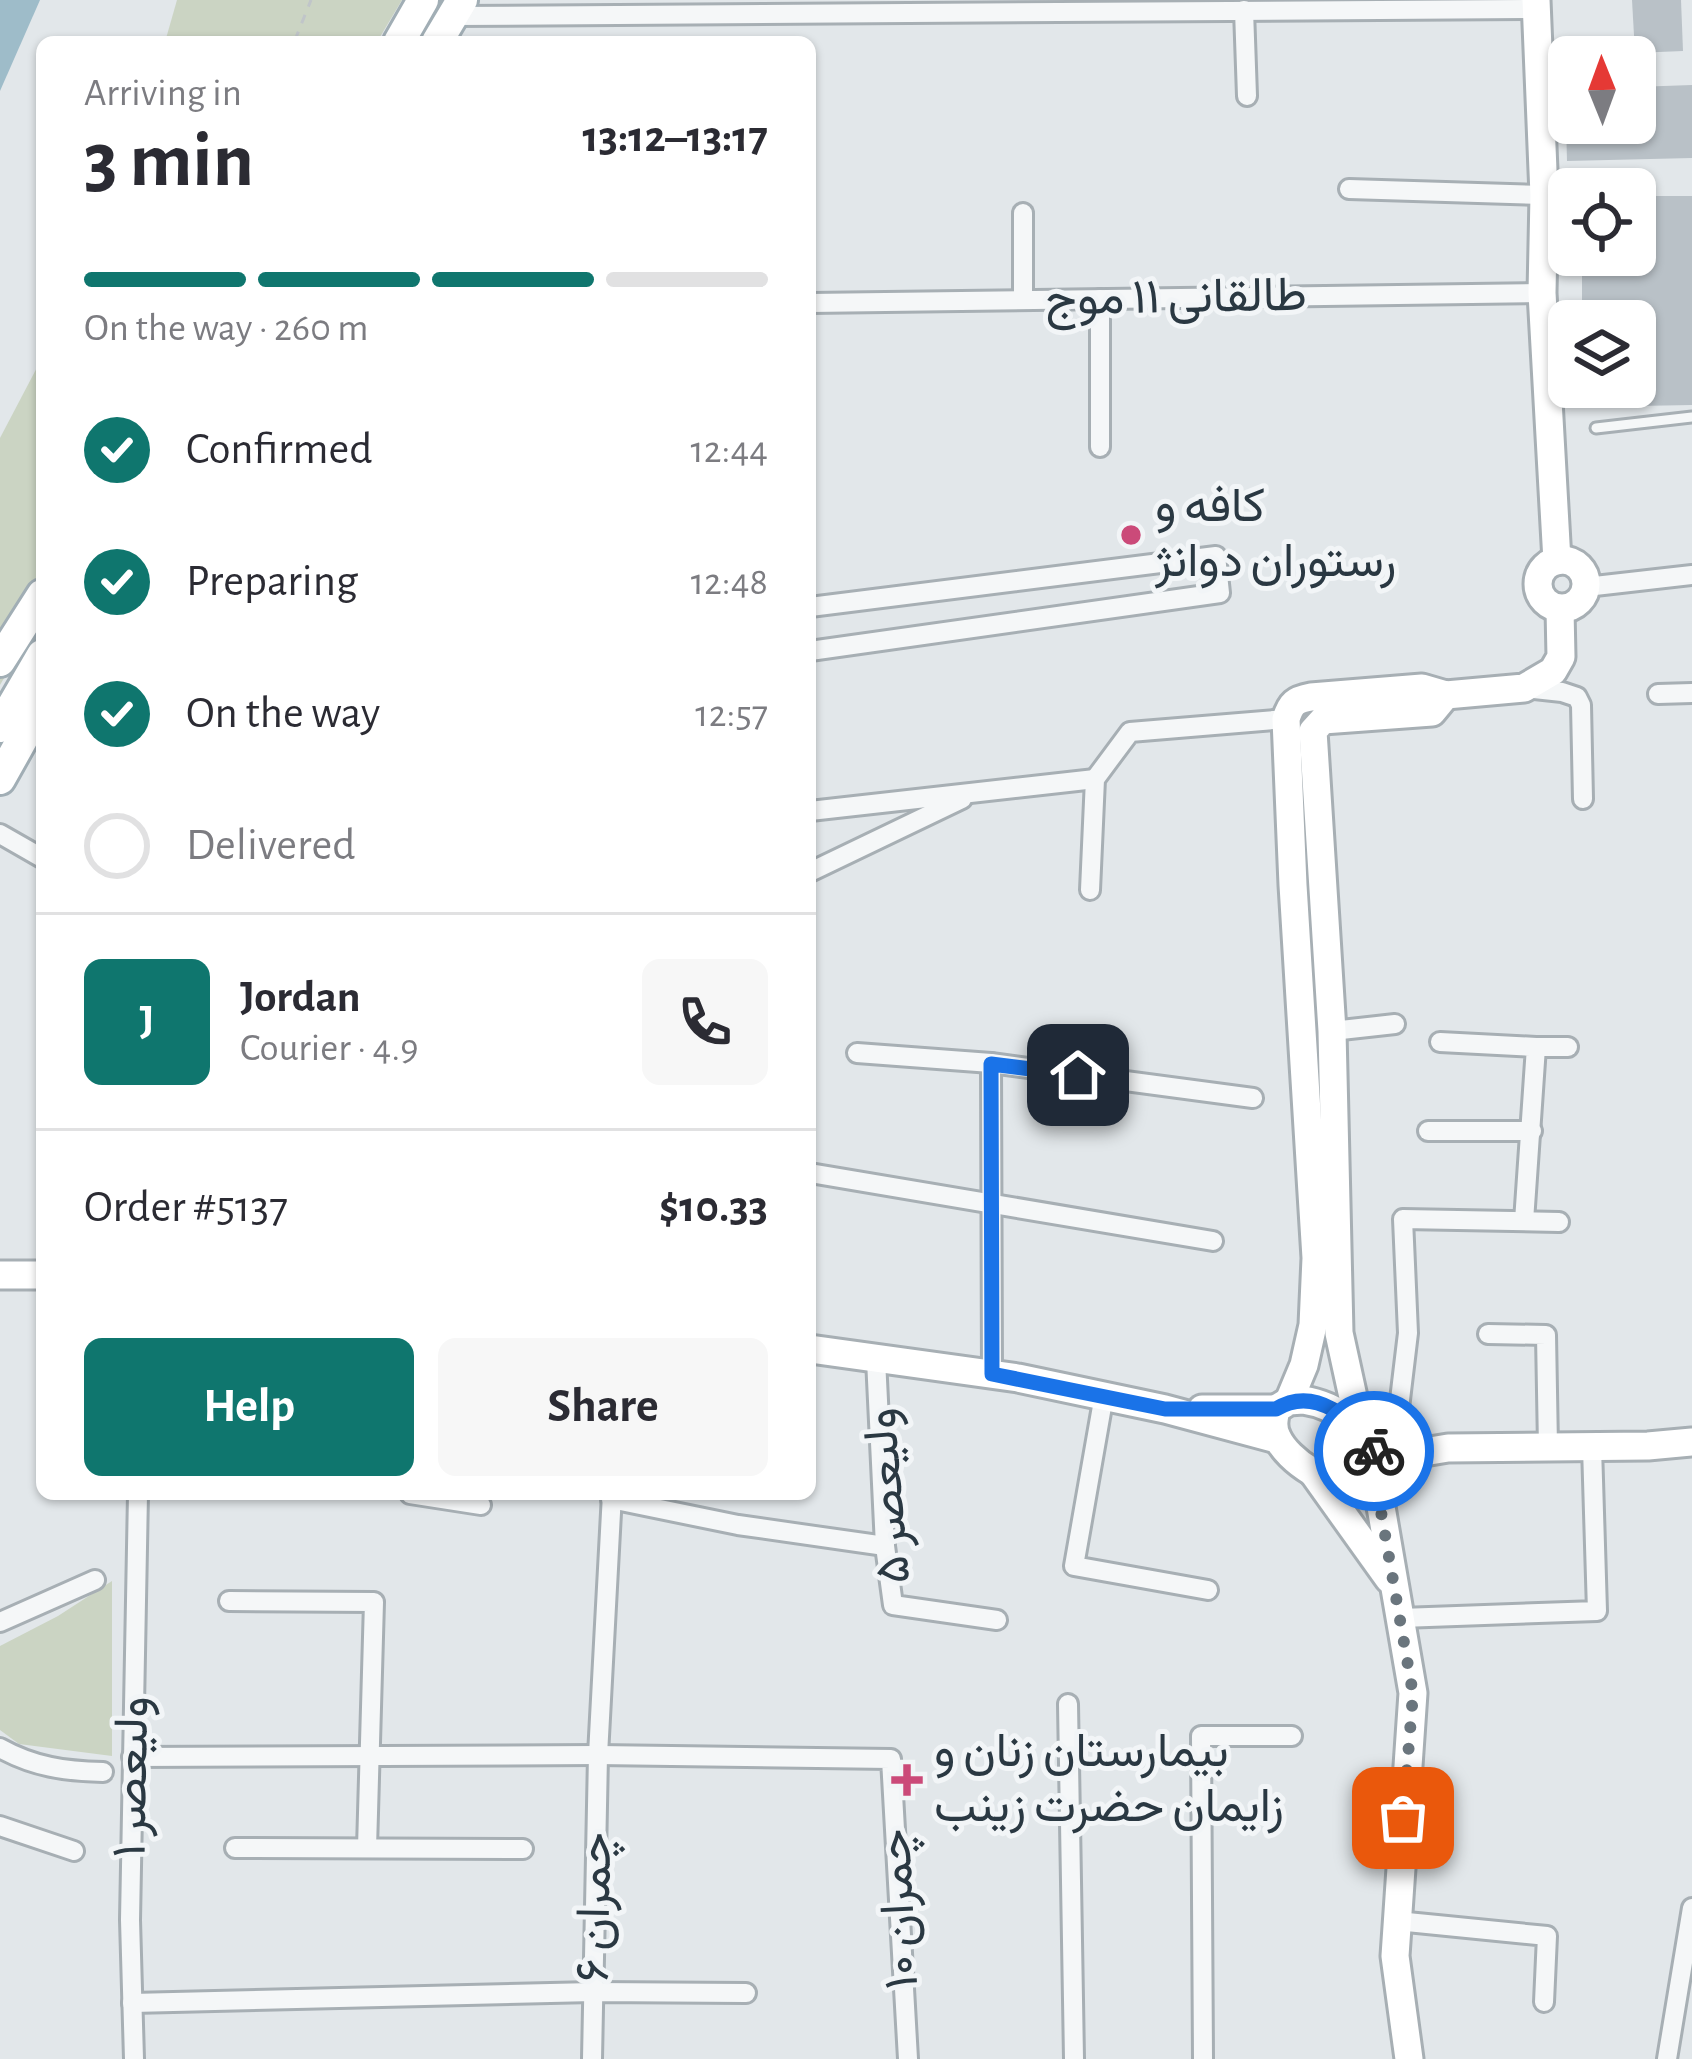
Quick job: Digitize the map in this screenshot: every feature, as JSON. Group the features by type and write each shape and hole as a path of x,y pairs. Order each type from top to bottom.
{"main road":[{"path":"402,36 423,0"},
{"path":"0,661 36,604"},
{"path":"0,727 36,665"},
{"path":"0,779 36,715"}],"street":[{"path":"450,19 1536,4 1544,195 1542,293 1557,560"},
{"path":"1244,10 1247,96"},
{"path":"1349,189 1544,195"},
{"path":"1023,212 1023,300"},
{"name":"طالقانی ۱۱ موج","path":"816,303 1542,293"},
{"path":"1100,299 1100,447"},
{"path":"816,606 1216,556 1220,593 816,650"},
{"path":"1557,560 1576,565 1586,587 1580,601 1567,608 1546,603 1538,590 1540,574 1557,560"},
{"path":"1586,587 1692,575"},
{"path":"1524,688 1553,671 1561,657 1560,608"},
{"path":"1277,1439 1274,1427 1304,1366 1313,1325 1316,1258 1286,719 1290,705 1297,699 1422,688 1446,695 1524,688 1562,692 1577,698 1580,705 1583,799"},
{"path":"1658,694 1692,692"},
{"path":"1360,1429 1339,1333 1333,1030 1313,731 1323,720 1432,712 1446,695"},
{"path":"1090,890 1095,779 1130,732 1286,719"},
{"path":"816,810 1095,779"},
{"path":"816,869 975,792"},
{"path":"0,835 36,855"},
{"path":"1298,959 1328,958"},
{"path":"1333,1030 1395,1024"},
{"path":"1440,1042 1568,1047"},
{"path":"1524,1221 1537,1047"},
{"path":"857,1053 991,1064 1253,1098"},
{"path":"991,1064 992,1374"},
{"path":"1428,1131 1532,1131"},
{"path":"816,1173 1213,1241"},
{"path":"1409,2059 1395,1956 1413,1694 1381,1461 1408,1334 1403,1219 1558,1222"},
{"path":"0,1274 36,1275"},
{"path":"1488,1334 1553,1335 1548,1447"},
{"path":"816,1350 992,1374 1165,1409 1277,1439 1301,1463 1334,1481 1361,1479 1381,1461 1448,1448 1692,1442"},
{"name":"ولیعصر ۵","path":"876,1358 892,1605 997,1620"},
{"path":"1104,1395 1074,1566 1208,1590"},
{"path":"1165,1409 1315,1402 1351,1420 1381,1461"},
{"path":"1401,1618 1598,1611 1592,1447"},
{"path":"1311,1469 1395,1588"},
{"name":"ولیعصر ۱","path":"134,2059 132,1757 138,1500"},
{"path":"449,1500 481,1505"},
{"name":"چمران ۶","path":"592,2059 598,1755 612,1500"},
{"path":"626,1500 738,1525 885,1546"},
{"path":"0,1622 95,1580"},
{"path":"229,1601 374,1602 367,1848"},
{"path":"1068,1704 1074,2059"},
{"path":"1203,2059 1201,1736 1292,1736"},
{"path":"0,1748 25,1762 60,1771 104,1772"},
{"path":"132,1757 598,1755"},
{"name":"چمران ۱۰","path":"598,1755 891,1759 908,2059"},
{"path":"0,1826 74,1851"},
{"path":"235,1848 523,1849"},
{"path":"1667,2059 1692,1908"},
{"path":"1397,1921 1547,1936 1544,2002"},
{"path":"132,2003 746,1993"}],"lane":[{"path":"1596,428 1692,417"}],"path":[{"path":"299,36 311,0"}],"green space":[{"path":"177,0 402,0 381,36 167,36"},
{"path":"36,369 36,623 0,685 0,438"},
{"path":"112,1581 112,1756 19,1744 0,1730 0,1646"}],"water":[{"path":"0,0 40,0 0,91"}],"building":[{"path":"1632,0 1681,0 1683,51 1656,52 1656,36 1634,36"},
{"path":"1692,85 1692,158 1567,161 1567,144 1656,144 1656,86"},
{"path":"1656,196 1692,196 1692,405 1656,406 1656,300 1582,300 1582,276 1656,276"}],"way so far":[{"path":"1374,1451 1413,1694 1403,1818"}],"place":[{"name":"کافه و رستوران دوانژ","path":"1131,535"},
{"name":"بیمارستان زنان و زایمان حضرت زینب","path":"907,1780"}],"route":[{"path":"1078,1075 991,1064 992,1374 1165,1409 1276,1409 1289,1401 1315,1402 1351,1420 1374,1451"}]}
